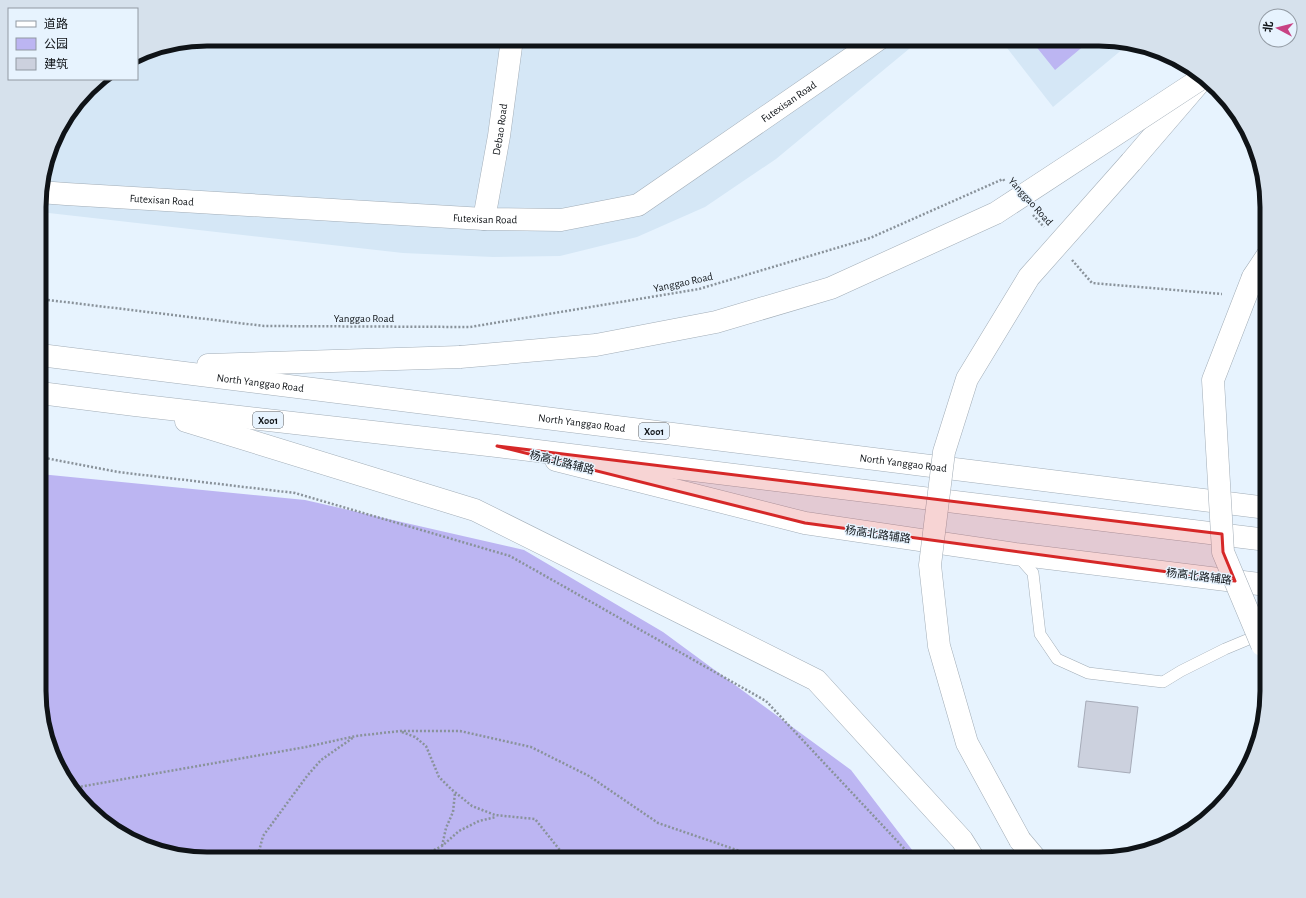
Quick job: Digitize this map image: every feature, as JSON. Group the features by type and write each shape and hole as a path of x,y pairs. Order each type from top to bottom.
{"main road":[{"name":"Debao Road","path":"484,219 499,136 511,46"},
{"name":"Futexisan Road","path":"46,193 484,219 561,220 638,204 868,46"},
{"path":"139,367 460,357 596,346 716,322 831,288 996,213 1199,81"},
{"path":"1030,852 1020,840 968,743 938,646 930,564 944,452 967,379 1029,277 1200,82"},
{"path":"1260,266 1253,277 1213,380 1223,552 1260,633"},
{"name":"North Yanggao Road","path":"46,356 1260,507"},
{"name":"X001","path":"46,394 497,446 1260,539"},
{"path":"135,405 475,510 816,680 962,840 970,852"},
{"name":"杨高北路辅路","path":"497,446 805,523 1015,554 1260,584"}],"lane":[{"path":"1015,554 1033,573 1040,634 1056,659 1088,673 1163,682 1181,671 1213,656 1260,645"}],"path":[{"name":"Yanggao Road","path":"46,300 264,326 470,327 699,289 870,238 1003,180 1008,185"},
{"name":"Yanggao Road","path":"1033,214 1048,231"},
{"path":"1067,254 1092,283 1227,294"},
{"path":"46,458 118,472 295,493 510,556 766,701 907,852"},
{"path":"78,787 306,747 356,736 400,732 460,731 531,747 589,776 658,823 743,852"},
{"path":"400,732 415,737 426,746 439,777 472,806 495,815 535,819 561,852"},
{"path":"259,852 263,836 307,776 322,760 356,736"},
{"path":"442,846 446,828 453,812 456,793"},
{"path":"430,852 442,846 459,831 479,821 500,816"}],"highlighted area":[{"path":"497,446 1222,534 1223,552 1235,581 805,523"}],"shaded area":[{"path":"913,46 776,159 705,207 637,237 560,256 493,257 403,253 46,213 47,186 51,165 63,136 79,109 93,93 108,80 138,80 138,62 165,51 186,47"},
{"path":"1005,46 1109,46 1124,48 1053,107"}],"green space":[{"path":"1036,46 1084,46 1055,70"},
{"path":"46,475 305,500 524,550 663,632 851,770 914,852 197,852 165,847 146,840 118,825 93,805 73,780 58,752 51,733 46,701"}],"building":[{"path":"1086,701 1138,707 1130,773 1078,767"}]}
